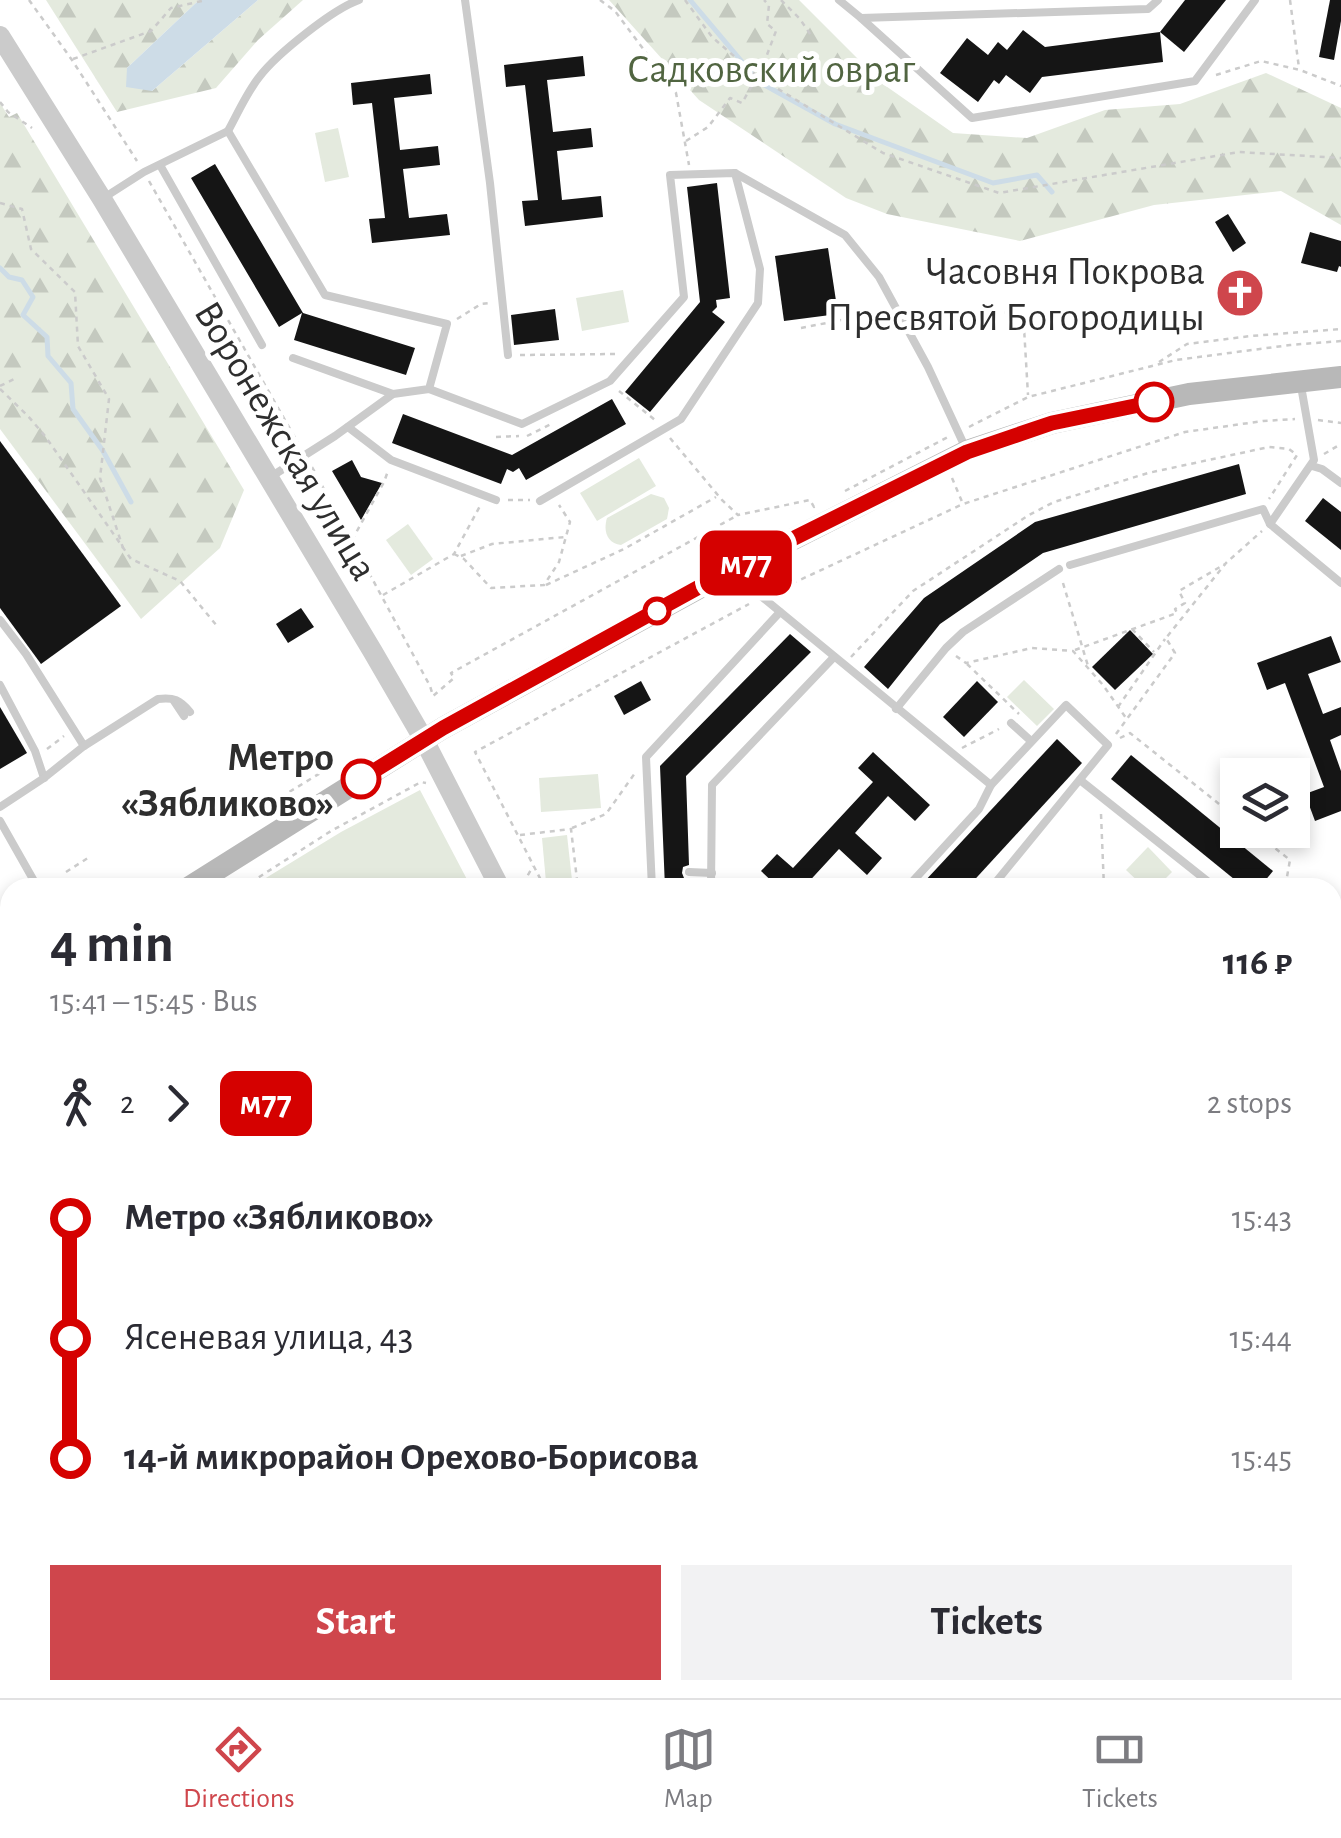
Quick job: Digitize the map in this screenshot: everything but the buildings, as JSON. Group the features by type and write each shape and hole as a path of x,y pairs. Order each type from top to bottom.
{"main road":[{"path":"204,878 424,740 963,442 1189,394 1341,377"}],"street":[{"name":"Воронежская улица","path":"0,36 102,199 424,740 495,878"}],"lane":[{"path":"102,199 144,172 228,130 260,76 329,16 359,0"},
{"path":"464,0 490,183 508,355"},
{"path":"838,0 972,118 1195,81 1255,0"},
{"path":"1031,0 1032,12"},
{"path":"861,18 1148,9 1158,0"},
{"path":"228,130 325,295 447,324 428,390"},
{"path":"160,166 262,345"},
{"path":"540,500 681,419 758,304 760,269 735,172"},
{"path":"293,358 393,394 428,390 522,424 610,380 684,296 670,175 735,172 845,234 879,277 928,366 963,442"},
{"path":"1270,524 1313,463 1300,381"},
{"path":"269,479 393,394"},
{"path":"348,426 391,460 496,500"},
{"path":"1313,463 1341,483"},
{"path":"1070,565 1263,509 1270,524 1341,583"},
{"path":"896,709 963,632 1059,569"},
{"path":"730,570 990,784"},
{"path":"652,878 646,758 780,612"},
{"path":"0,620 84,746"},
{"path":"712,878 712,785 834,657"},
{"path":"0,685 37,756 44,778"},
{"path":"0,807 158,699 172,697 182,702 187,714"},
{"path":"916,878 980,809 990,784 1066,704 1108,746 999,878"},
{"path":"1011,723 1031,741"},
{"path":"1080,780 1204,878"},
{"path":"0,821 32,878"},
{"path":"652,872 664,872"},
{"path":"689,872 712,873"}],"path":[{"path":"29,0 144,172 352,540 433,696 454,678 451,672 738,515 810,500 814,507"},
{"path":"72,60 150,31 170,8 206,0"},
{"path":"600,0 615,12 676,93 690,174"},
{"path":"685,0 712,37 758,76 883,154 999,194 1240,152 1341,158"},
{"path":"685,142 708,127 730,98 742,103 758,76 776,32 767,24 769,5 764,0"},
{"path":"781,0 800,18 812,37"},
{"path":"1290,0 1300,70"},
{"path":"1195,81 1261,61 1300,70 1341,86"},
{"path":"0,102 32,128"},
{"path":"0,204 22,209 31,249 75,292 78,346 109,399 100,478 123,548"},
{"path":"447,324 480,304 502,301"},
{"path":"800,328 896,309"},
{"path":"904,322 1023,312 1028,397"},
{"path":"1154,366 1186,344 1341,330"},
{"path":"831,498 963,442 1028,397 1176,360 1341,341"},
{"path":"259,374 262,345"},
{"path":"508,355 634,354"},
{"path":"14,379 0,388 47,435 131,559 180,581 217,626"},
{"path":"615,388 650,415"},
{"path":"540,878 475,752 762,597 963,504 1186,432 1307,418 1341,424"},
{"path":"664,430 738,515"},
{"path":"496,436 530,436"},
{"path":"1313,463 1341,444"},
{"path":"843,665 912,590 1054,502 1212,458 1270,447 1289,450 1297,455 1263,509"},
{"path":"939,453 963,504"},
{"path":"352,540 384,482 391,460"},
{"path":"544,586 559,562 570,522 552,493"},
{"path":"457,555 491,588 544,586 624,548 718,496"},
{"path":"496,500 540,500"},
{"path":"457,555 476,517"},
{"path":"1118,707 1226,563 1270,524"},
{"path":"380,596 457,555 492,544 566,537"},
{"path":"966,663 1032,648 1073,651 1177,613 1175,608 1186,602 1179,591 1226,563"},
{"path":"1059,569 1088,668"},
{"path":"1132,629 1155,653"},
{"path":"1108,746 1175,653 1166,638"},
{"path":"946,648 1039,733"},
{"path":"1073,651 1126,720"},
{"path":"952,754 1011,723"},
{"path":"37,756 74,729"},
{"path":"1108,746 1130,733 1220,805"},
{"path":"519,835 570,829 606,814 646,758"},
{"path":"281,797 322,772"},
{"path":"258,878 331,831 421,782 426,783"},
{"path":"1101,796 1104,878"},
{"path":"570,829 577,878"},
{"path":"1275,848 1290,860 1287,878"},
{"path":"66,872 91,856"},
{"path":"526,878 534,864"}],"green space":[{"path":"46,0 199,0 127,68 152,91 258,0 303,0 258,40 216,88 117,112"},
{"name":"Садковский овраг","path":"609,0 799,0 883,84 953,133 1027,138 1105,110 1180,104 1266,73 1341,108 1341,225 1281,191 1154,205 1020,241 887,214 846,198 699,100"},
{"path":"0,103 9,117 17,113 244,490 220,548 141,619 0,429"},
{"path":"338,128 349,177 325,182 315,133"},
{"path":"623,290 629,322 582,331 576,298"},
{"path":"639,458 656,486 597,521 580,493"},
{"path":"651,494 664,498 669,508 667,519 621,545 612,542 606,532 607,518"},
{"path":"408,524 433,559 411,575 386,540"},
{"path":"1024,680 1054,709 1037,726 1007,697"},
{"path":"598,774 601,808 541,812 539,778"},
{"path":"420,790 466,878 266,878"},
{"path":"567,835 572,878 546,878 542,838"},
{"path":"1148,847 1172,872 1166,878 1134,878 1126,870"}],"shaded area":[{"path":"199,0 258,0 152,91 126,87 127,68"}],"waterway":[{"path":"690,0 759,82 835,124 993,183 1037,175 1052,192"},
{"path":"0,268 9,277 22,280 33,297 23,315 47,337 48,356 71,383 73,409 103,451 131,502"}],"bus line":[{"name":"м77","path":"361,779 443,728 730,570 967,452 1052,423 1154,402"}],"place":[{"name":"Часовня Покрова Пресвятой Богородицы","path":"1240,293"},
{"name":"Метро «Зябликово»","path":"361,779"}]}
